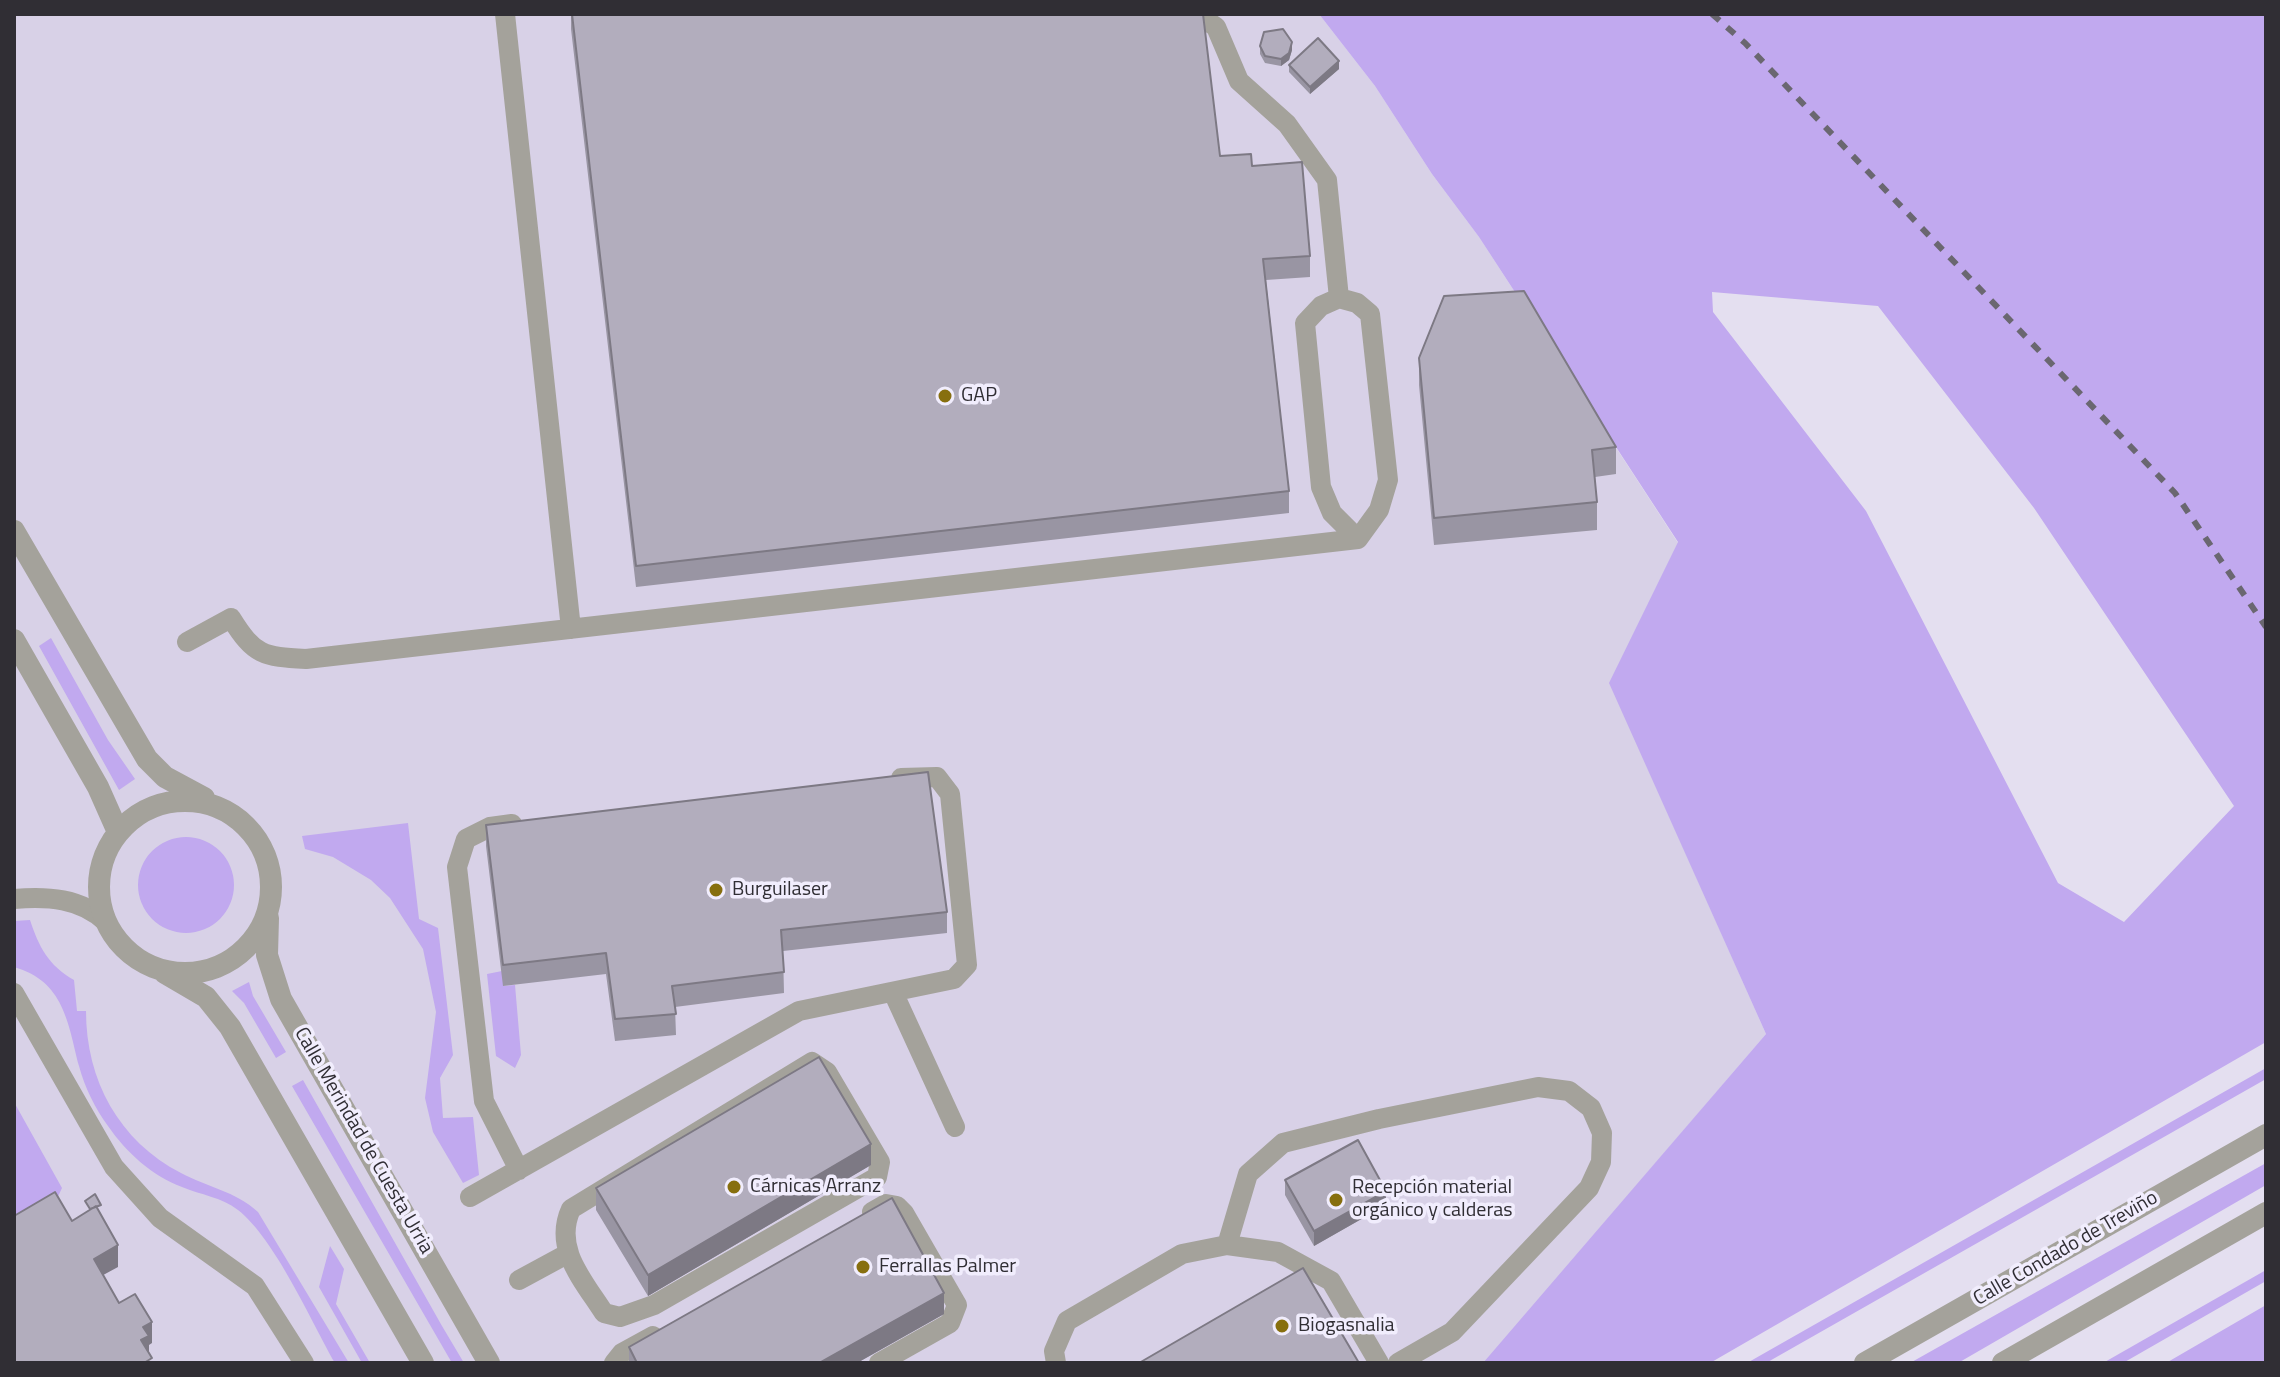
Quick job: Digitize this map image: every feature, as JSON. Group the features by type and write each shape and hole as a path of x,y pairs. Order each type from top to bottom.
{"street":[{"path":"14,531 147,759 165,777 222,809 253,832 267,859 272,884 269,910 253,942 230,961 198,973 157,969"},
{"path":"14,640 98,787 118,832"},
{"path":"222,809 198,801 166,802 138,813 118,832 107,847 98,879 106,922 129,953 206,997 230,1027 423,1363"},
{"name":"Calle Merindad de Cuesta Urria","path":"269,910 267,955 281,999 489,1363"},
{"name":"Calle Condado de Treviño","path":"1865,1363 2266,1135"},
{"path":"2003,1363 2266,1213"}],"lane":[{"path":"505,14 571,629"},
{"path":"1197,14 1216,27 1239,81 1287,124 1327,180 1339,298"},
{"path":"187,642 231,618 246,642 267,657 293,658 1358,539 1379,510 1388,480 1370,314 1357,303 1339,298 1321,306 1305,323 1321,487 1332,513 1358,539"},
{"path":"470,1197 799,1011 954,979 967,965 950,794 937,777 879,781"},
{"path":"519,1170 484,1101 457,867 466,839 490,827 537,821"},
{"path":"14,899 44,897 90,907 106,922"},
{"path":"893,992 955,1127"},
{"path":"14,993 114,1167 160,1218 255,1286 304,1363"},
{"path":"812,1062 827,1072 880,1162 877,1177 636,1314 620,1317 604,1313 567,1254 564,1224 571,1209 812,1062"},
{"path":"1227,1245 1248,1174 1283,1143 1379,1119 1538,1087 1569,1091 1591,1108 1602,1133 1601,1162 1589,1188 1452,1332 1398,1363"},
{"path":"858,1220 886,1204 897,1206 957,1305 950,1323 879,1363"},
{"path":"1056,1363 1054,1351 1067,1321 1182,1254 1227,1245 1278,1252 1331,1281 1379,1363"},
{"path":"519,1280 567,1254"},
{"path":"614,1363 622,1353 678,1322"}],"shaded area":[{"path":"14,14 1319,14 1375,86 1432,174 1479,237 1678,543 1610,683 1766,1034 1485,1363 14,1363"},
{"path":"1319,14 2266,14 2266,1042 1710,1363 1483,1363 1766,1034 1609,683 1678,542 1479,237 1432,174 1375,86","holes":["1712,292 1878,306 2034,508 2234,806 2124,922 2058,883 1866,511 1713,312"]},
{"path":"51,638 108,740 135,779 119,790 39,646"},
{"path":"408,823 419,919 438,928 453,1055 440,1078 443,1118 473,1117 479,1175 463,1183 433,1132 425,1098 436,1012 423,949 390,898 371,880 333,857 305,849 302,836"},
{"path":"186,837 204,841 220,851 230,867 234,885 230,903 220,919 204,929 186,933 168,929 152,919 142,903 138,885 142,867 152,851 168,841"},
{"path":"30,920 46,954 57,968 74,980 77,1011 86,1011 92,1061 110,1106 124,1126 159,1160 240,1199 258,1212 349,1363 335,1363 279,1260 252,1223 225,1202 189,1190 150,1170 131,1154 108,1126 84,1082 67,1019 54,993 44,982 14,967 14,921"},
{"path":"502,971 504,986 515,985 521,1055 515,1068 496,1056 487,974"},
{"path":"249,982 253,996 286,1052 276,1058 244,1003 232,991"},
{"path":"2266,1068 2266,1079 1766,1363 1747,1363"},
{"path":"303,1080 464,1363 452,1363 292,1086"},
{"path":"14,1102 62,1188 54,1205 14,1223"},
{"path":"2266,1163 2266,1185 1958,1363 1910,1363"},
{"path":"330,1246 344,1269 336,1304 370,1363 362,1363 319,1287"},
{"path":"2266,1270 2266,1281 2123,1363 2103,1363"},
{"path":"2266,1305 2266,1363 2166,1363"}],"building":[{"name":"GAP","path":"572,14 1203,14 1220,156 1251,154 1252,166 1302,162 1310,256 1263,259 1289,491 636,566"},
{"path":"1283,29 1292,42 1289,53 1281,59 1265,56 1260,46 1264,32"},
{"path":"1318,38 1339,61 1310,87 1289,65"},
{"path":"1524,291 1616,447 1592,450 1597,502 1434,518 1419,358 1444,296"},
{"name":"Burguilaser","path":"928,772 947,912 781,930 784,972 672,986 676,1014 615,1019 606,953 503,965 486,825"},
{"name":"Cárnicas Arranz","path":"819,1057 871,1144 648,1275 596,1188"},
{"name":"Recepción material orgánico y calderas","path":"1358,1140 1386,1191 1314,1231 1285,1180"},
{"path":"55,1192 72,1221 96,1206 118,1245 94,1259 119,1303 135,1294 152,1322 143,1327 149,1336 141,1340 152,1358 144,1363 14,1363 14,1216"},
{"path":"95,1194 101,1205 90,1209 85,1201"},
{"name":"Ferrallas Palmer","path":"892,1198 944,1293 819,1363 637,1363 629,1347"},
{"name":"Biogasnalia","path":"1303,1268 1359,1363 1139,1363"}],"railway":[{"path":"1712,14 1745,43 2175,493 2266,627"}],"place":[{"name":"GAP","path":"945,396"},
{"name":"Burguilaser","path":"716,890"},
{"name":"Cárnicas Arranz","path":"734,1187"},
{"name":"Recepción material orgánico y calderas","path":"1336,1200"},
{"name":"Ferrallas Palmer","path":"863,1267"},
{"name":"Biogasnalia","path":"1282,1326"}]}
